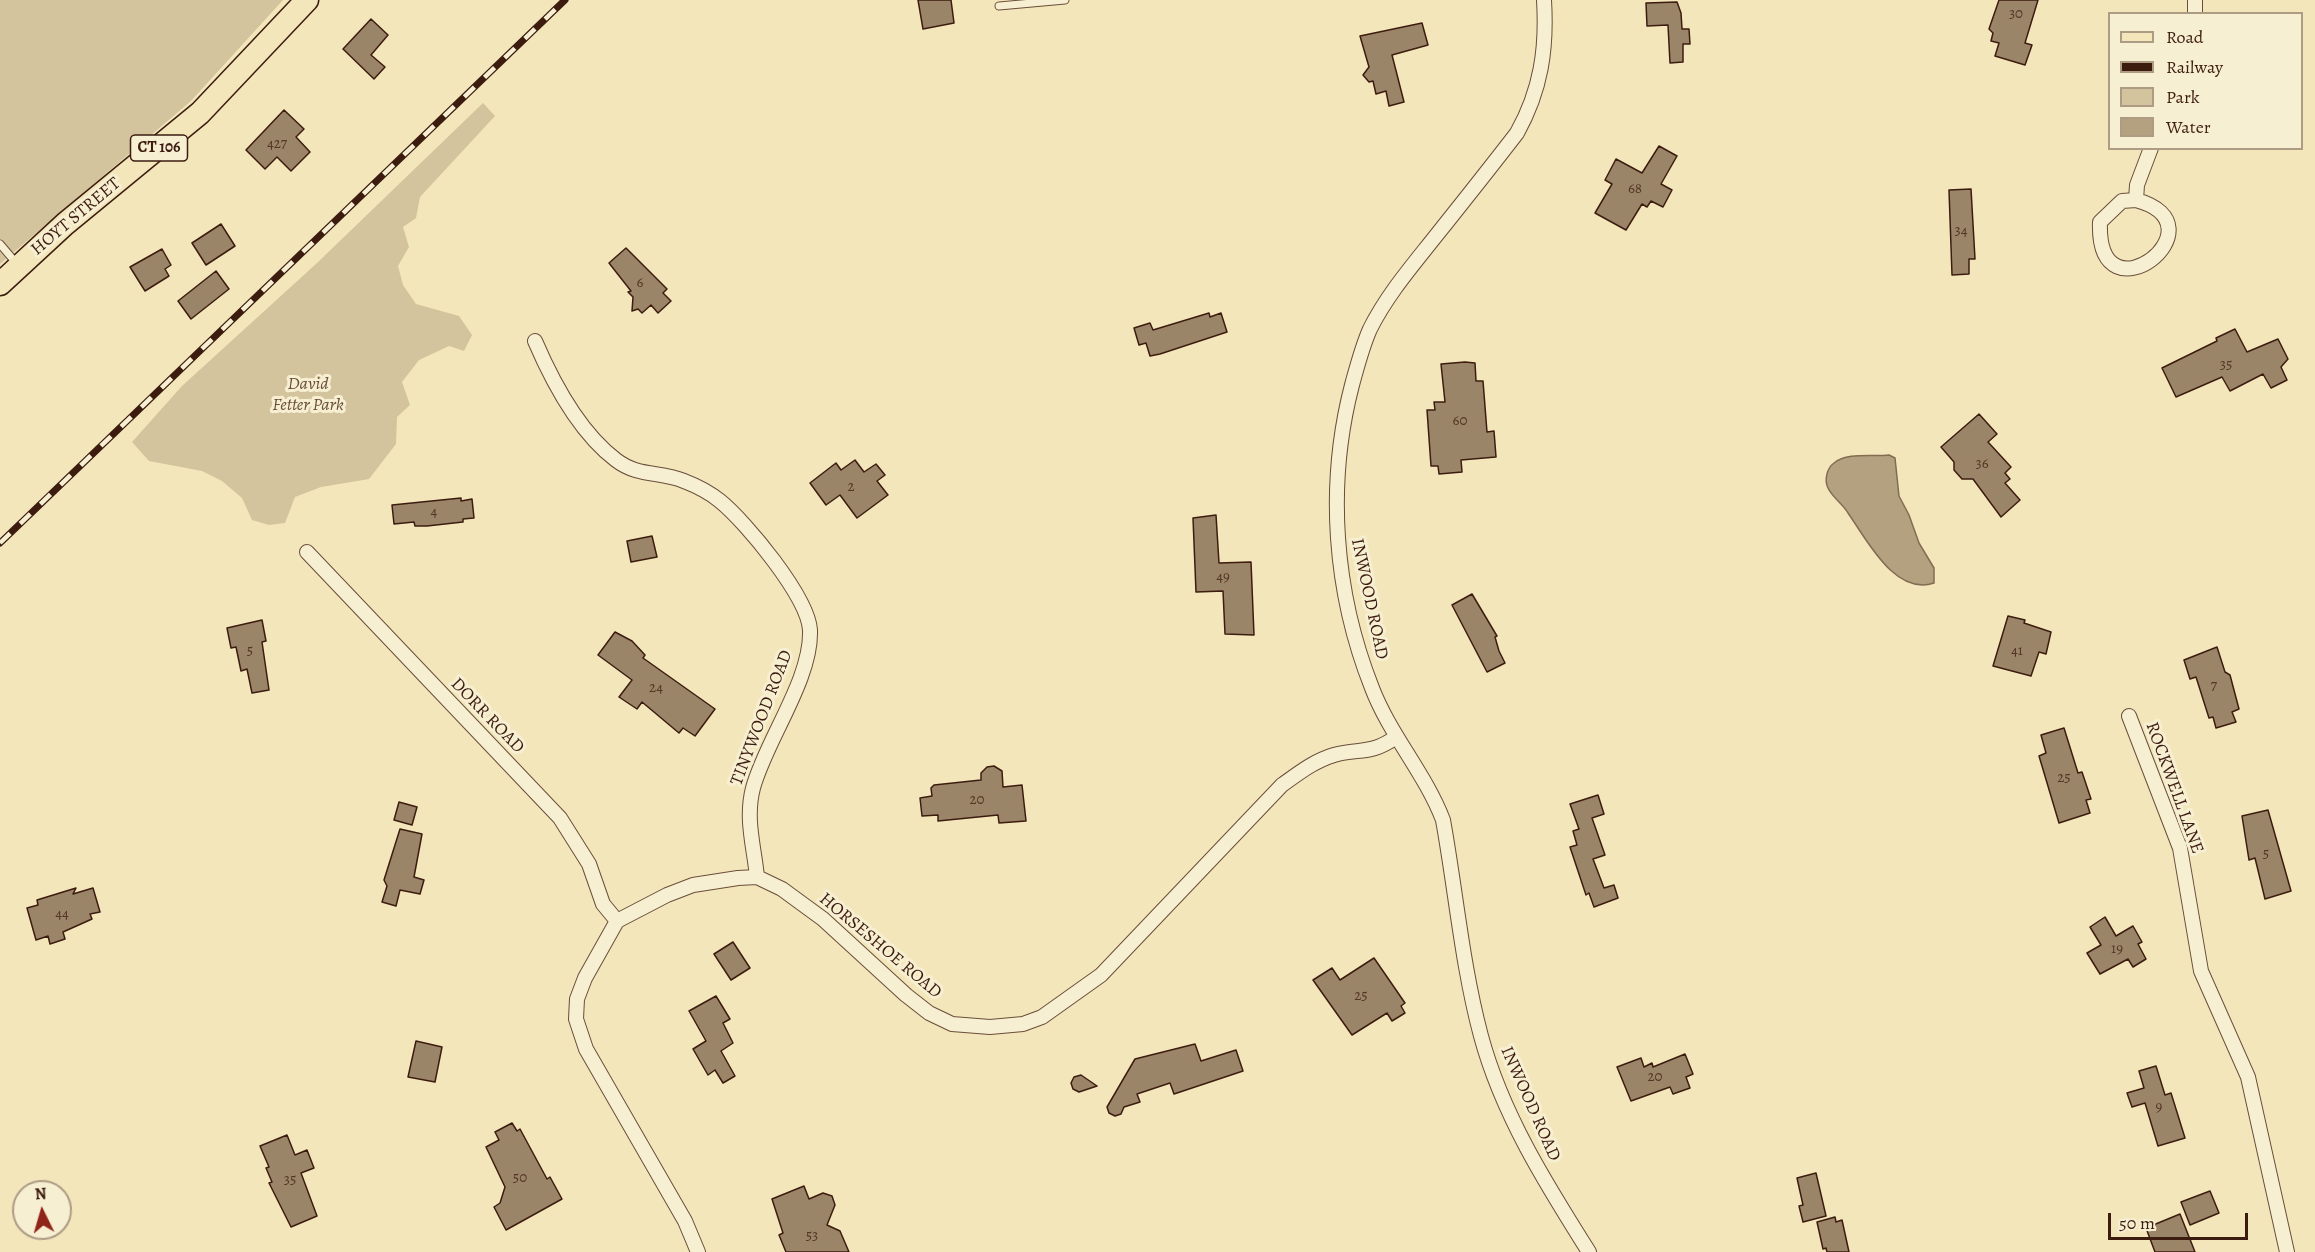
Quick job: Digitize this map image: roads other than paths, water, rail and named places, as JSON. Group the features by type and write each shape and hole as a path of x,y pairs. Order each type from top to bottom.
{"main road":[{"name":"HOYT STREET","path":"0,284 65,224 226,89 307,0"}],"street":[{"name":"INWOOD ROAD","path":"1544,0 1546,46 1532,106 1517,133 1401,279 1380,312 1360,357 1342,428 1336,478 1337,530 1346,592 1359,653 1373,691 1396,737 1435,799 1443,819 1465,962 1481,1036 1492,1069 1530,1154 1589,1252"},
{"path":"2136,200 2137,185 2150,150"},
{"path":"2136,200 2155,205 2165,216 2169,230 2164,244 2149,263 2138,267 2118,268 2107,259 2101,246 2100,222 2122,201 2136,200"},
{"name":"TINYWOOD ROAD","path":"535,341 547,369 583,424 616,460 635,472 667,475 683,480 720,501 753,535 806,611 810,629 802,669 753,786 748,816 757,877"},
{"name":"DORR ROAD","path":"308,552 560,818 589,864 603,904 617,921"},
{"name":"ROCKWELL LANE","path":"2129,716 2180,848 2201,971 2248,1077 2287,1252"},
{"name":"HORSESHOE ROAD","path":"757,877 782,889 823,919 929,1013 952,1024 990,1027 1023,1024 1042,1017 1066,1003 1101,975 1282,785 1307,766 1335,755 1380,748 1396,737"},
{"path":"698,1252 685,1221 586,1049 576,1019 577,999 585,978 617,921 667,895 693,885 757,877"}],"lane":[{"path":"999,6 1065,0"},
{"path":"0,244 19,266"}],"water":[{"path":"1889,455 1895,458 1899,496 1919,543 1934,568 1934,583 1920,585 1895,574 1873,550 1827,485 1828,471 1839,460 1853,456"}],"railway":[{"path":"0,543 565,0"}],"park label":[{"name":"David Fetter Park","path":"308,395"}]}
